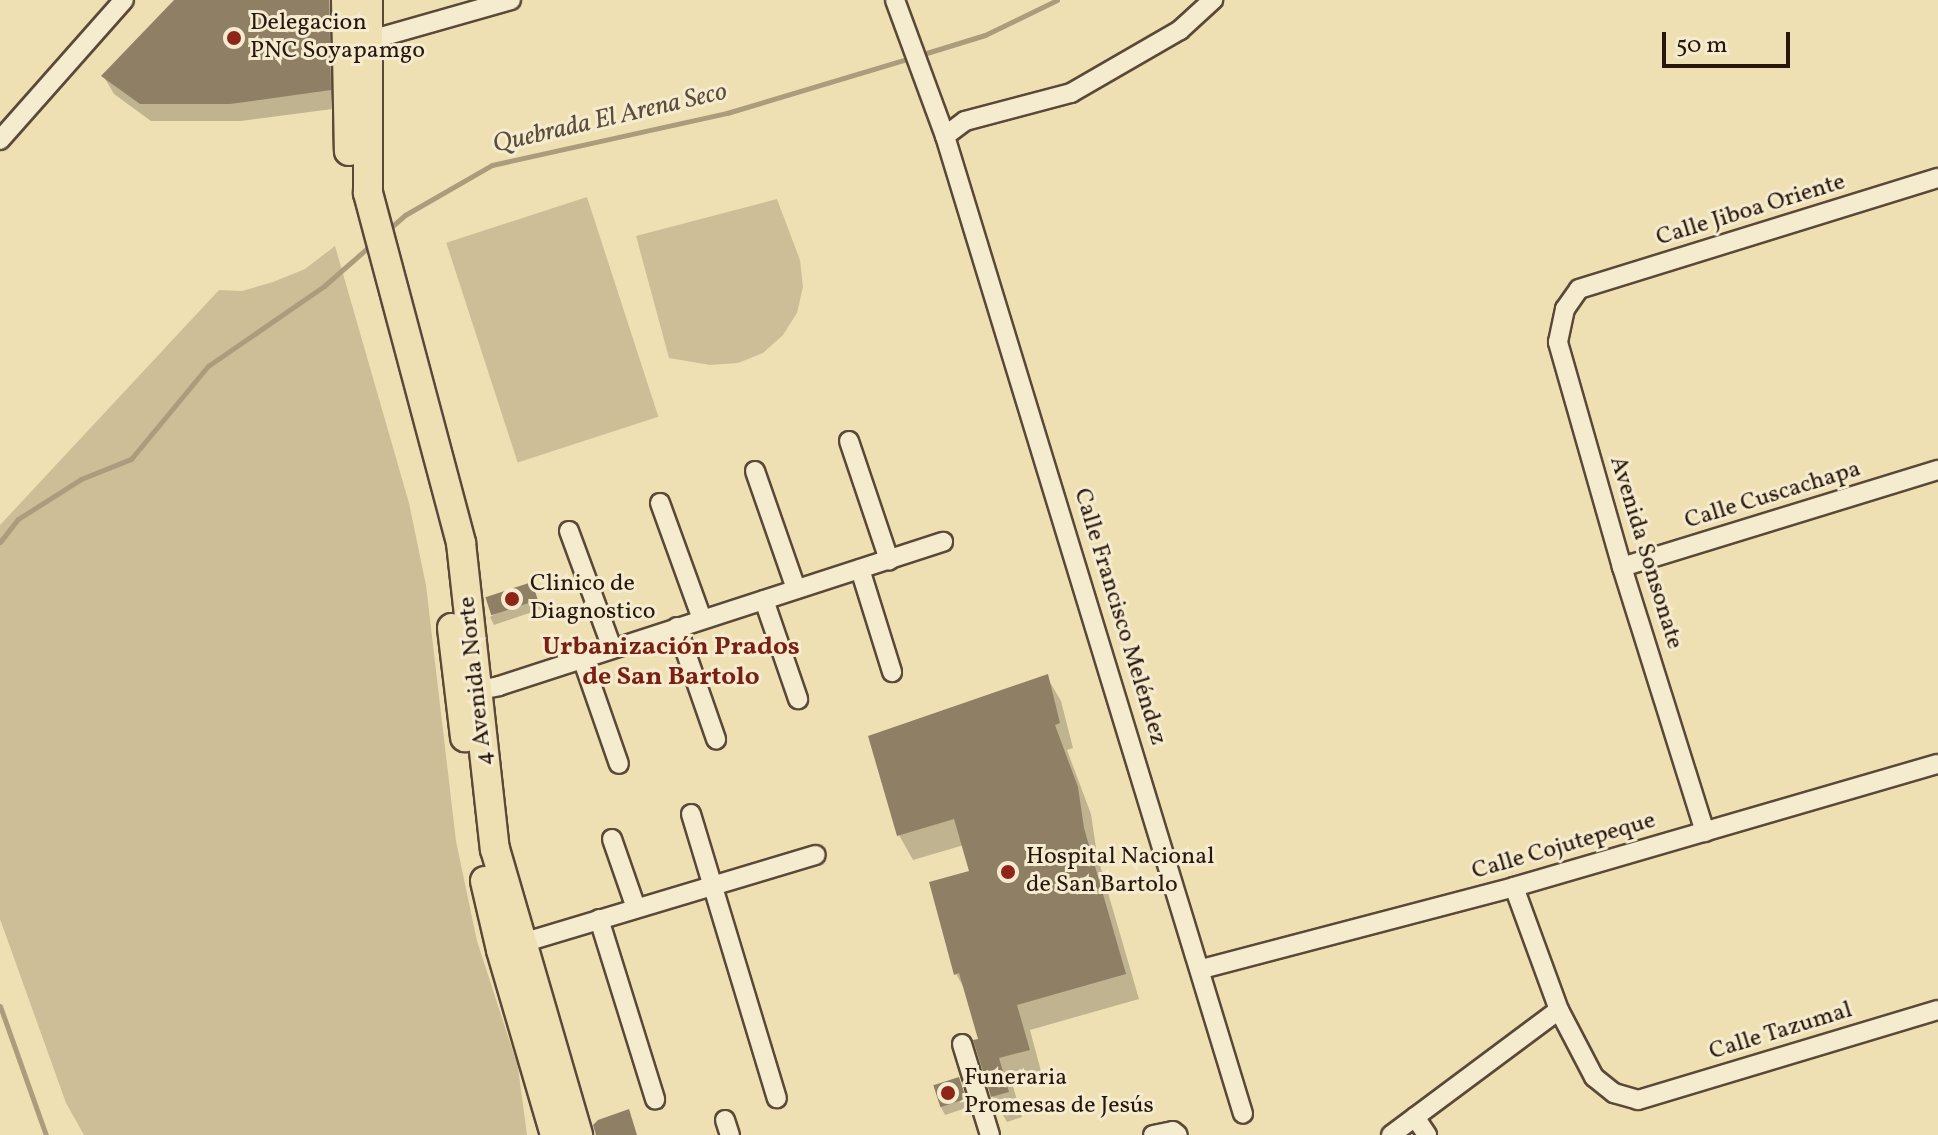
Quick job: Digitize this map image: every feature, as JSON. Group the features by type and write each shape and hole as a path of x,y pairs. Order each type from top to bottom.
{"main road":[{"path":"346,0 358,44"},
{"path":"358,44 368,0"},
{"name":"4 Avenida Norte","path":"358,44 370,244 461,543 470,692 511,947 555,1135"},
{"name":"4 Avenida Norte","path":"511,947 578,1135"}],"street":[{"path":"0,140 124,0"},
{"path":"358,44 511,0"},
{"name":"Calle Francisco Meléndez","path":"895,0 945,136 1202,969 1243,1114"},
{"path":"945,136 965,121 1071,93 1180,30 1213,0"},
{"name":"Calle Jiboa Oriente","path":"1579,289 1938,178"},
{"name":"Avenida Sonsonate","path":"1579,289 1565,309 1558,342 1622,567 1705,832"},
{"path":"849,441 889,560"},
{"name":"Calle Cuscachapa","path":"1622,567 1938,470"},
{"path":"755,471 796,589"},
{"path":"660,503 702,619"},
{"path":"569,531 612,648"},
{"path":"470,692 943,542"},
{"path":"860,569 892,672"},
{"path":"764,600 798,699"},
{"path":"677,627 716,739"},
{"path":"582,658 619,764"},
{"name":"Calle Cojutepeque","path":"1202,969 1514,887 1938,764"},
{"path":"691,814 777,1098"},
{"path":"612,839 636,908"},
{"path":"511,947 816,855"},
{"path":"1391,1135 1559,1010 1514,887"},
{"path":"599,919 655,1099"},
{"name":"Calle Tazumal","path":"1559,1010 1594,1077 1614,1093 1638,1100 1938,1010"},
{"path":"962,1044 990,1135"},
{"path":"1415,1117 1427,1135"},
{"path":"1153,1135 1173,1131 1178,1135"}],"shaded area":[{"path":"587,197 658,417 518,462 446,243"},
{"path":"777,199 800,260 803,287 797,313 783,335 763,353 738,363 710,365 669,358 636,236"},
{"path":"335,246 409,503 426,585 456,841 477,941 518,1067 527,1135 84,1135 66,1103 0,919 0,525 219,290 242,291 273,282 305,269"}],"building":[{"name":"Delegacion PNC Soyapamgo","path":"174,0 329,0 331,90 230,104 140,104 101,76"},
{"name":"Clinico de Diagnostico","path":"532,582 538,600 491,615 485,597"},
{"path":"1048,674 1060,723 1055,725 1078,787 1084,828 1126,974 1017,1005 1030,1050 999,1058 1009,1092 991,1097 973,1040 978,1039 959,973 954,975 929,882 969,871 954,819 897,836 868,736"},
{"name":"Funeraria Promesas de Jesús","path":"959,1077 966,1099 940,1107 933,1085"},
{"path":"629,1109 637,1135 596,1135 593,1125 598,1120"}],"waterway":[{"name":"Quebrada El Arena Seco","path":"920,55 985,35 1057,0"},
{"name":"Quebrada El Arena Seco","path":"389,229 405,215 492,165 727,113 910,58"},
{"name":"Quebrada El Arena Seco","path":"0,542 18,519 81,479 131,459 208,366 324,286 372,244"},
{"name":"Quebrada El Arena Seco","path":"0,1006 46,1135"}],"place":[{"name":"Delegacion PNC Soyapamgo","path":"234,38"},
{"name":"Clinico de Diagnostico","path":"512,599"},
{"name":"Hospital Nacional de San Bartolo","path":"1008,872"},
{"name":"Funeraria Promesas de Jesús","path":"948,1093"}],"district":[{"name":"Urbanización Prados de San Bartolo","path":"671,663"}]}
